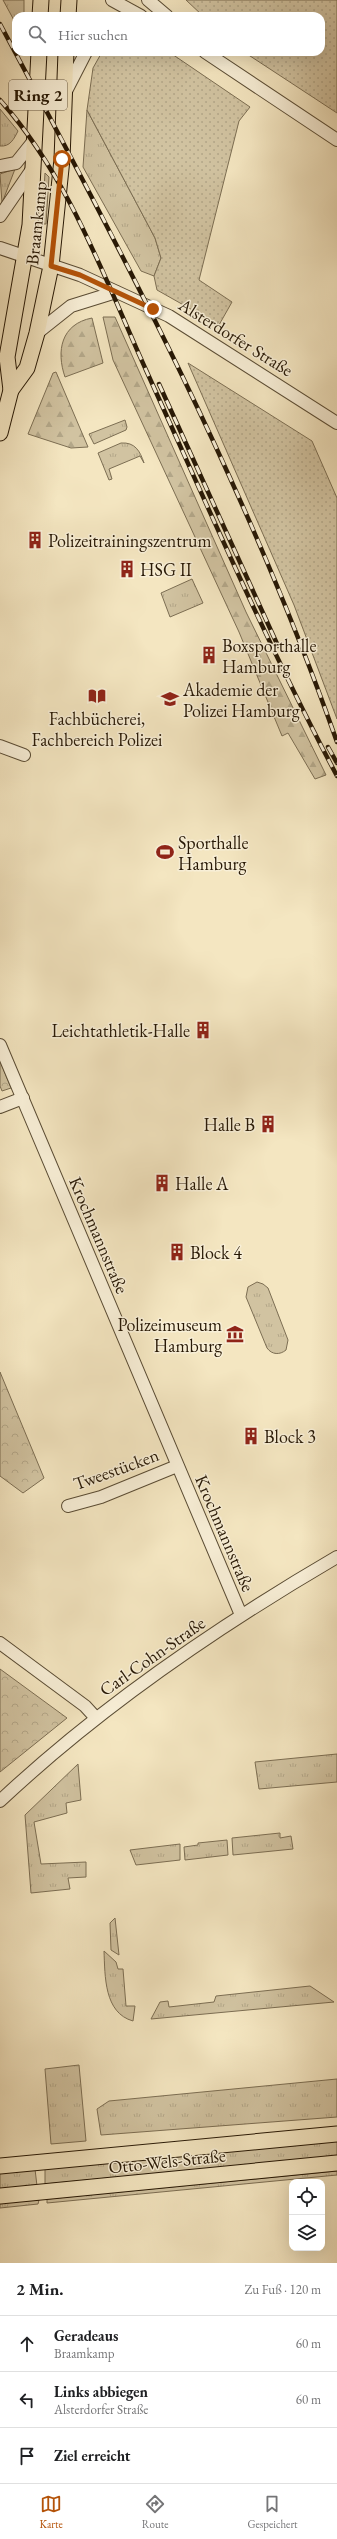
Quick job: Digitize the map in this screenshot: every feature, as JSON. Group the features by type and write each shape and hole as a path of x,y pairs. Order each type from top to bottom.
{"main road":[{"path":"40,0 40,12"},
{"path":"68,12 69,0"},
{"name":"Braamkamp","path":"11,390 7,357 30,225 36,138 39,56"},
{"name":"Braamkamp","path":"0,432 11,390 27,368 37,334 51,266 62,159 66,56"},
{"name":"Otto-Wels-Straße","path":"0,2166 337,2134"},
{"name":"Otto-Wels-Straße","path":"0,2196 337,2163"}],"street":[{"path":"112,0 134,12"},
{"path":"148,0 162,12"},
{"path":"64,95 84,56"},
{"path":"211,56 337,140"},
{"path":"0,166 16,163 36,138"},
{"path":"0,216 33,168"},
{"name":"Alsterdorfer Straße","path":"0,248 24,258 80,275 169,316 337,423"},
{"path":"37,334 71,306 116,292"},
{"path":"0,746 24,755"},
{"name":"Krochmannstraße","path":"0,1045 241,1615"},
{"path":"1,1105 23,1098"},
{"name":"Tweestücken","path":"68,1506 101,1497 177,1466"},
{"name":"Carl-Cohn-Straße","path":"0,1801 96,1718 241,1615 337,1557"},
{"path":"0,1643 85,1706 96,1718"}],"green space":[{"path":"3,0 24,0 24,12 12,12 12,17"},
{"path":"186,0 337,0 337,113 250,56 325,56 325,12 199,12"},
{"path":"100,56 175,56 250,107 239,121 199,280 232,302 219,325 157,290 154,276 161,258 155,238 87,110 93,68"},
{"path":"0,109 18,131 9,144 3,146 0,146"},
{"path":"87,110 155,238 161,258 154,276 141,271 83,167"},
{"path":"15,169 2,203 0,174"},
{"path":"45,173 49,177 46,224 42,224"},
{"path":"103,317 115,317 246,612 326,775 315,779 288,733 282,736 239,632 113,360"},
{"path":"92,318 103,363 65,377 62,367 61,348 67,332 73,326"},
{"path":"188,363 312,441 337,498 337,719 294,605"},
{"path":"56,372 88,447 71,448 28,434 53,373"},
{"path":"125,420 127,427 126,430 94,444 89,434"},
{"path":"121,443 130,444 136,448 139,451 144,463 140,456 109,469 112,479 109,480 98,453"},
{"path":"192,579 203,603 170,617 161,593"},
{"path":"0,1061 11,1088 2,1091 0,1086"},
{"path":"257,1282 268,1288 288,1340 286,1350 281,1353 276,1354 267,1348 246,1297 248,1287"},
{"path":"0,1372 44,1478 23,1493 0,1476"},
{"path":"0,1669 67,1718 0,1772"},
{"path":"337,1754 337,1782 259,1789 255,1762"},
{"path":"78,1764 81,1800 66,1803 67,1813 34,1822 41,1864 86,1862 86,1877 68,1878 70,1889 31,1893 25,1815"},
{"path":"280,1833 280,1838 291,1836 293,1849 233,1855 232,1838"},
{"path":"227,1840 228,1855 185,1860 184,1847 198,1845 198,1843"},
{"path":"180,1844 180,1860 136,1865 130,1850"},
{"path":"115,1918 119,1955 111,1950 110,1923"},
{"path":"104,1951 116,1962 118,1969 123,1969 126,2006 135,2006 133,2021 123,2017 111,2002 106,1982"},
{"path":"310,1986 334,2002 151,2019 160,2002 168,2001 169,2007 214,2002 216,1996"},
{"path":"79,2065 86,2141 51,2144 45,2069"},
{"path":"337,2079 337,2117 101,2135 97,2109 109,2101"},
{"path":"337,2140 337,2156 45,2184 45,2167"},
{"path":"35,2169 37,2186 0,2189 0,2173"},
{"path":"337,2171 337,2175 47,2203 47,2199"},
{"path":"39,2200 38,2204 0,2208 0,2203"}],"railway":[{"path":"0,24 12,47"},
{"path":"17,56 138,287 225,466 265,557 337,742"},
{"path":"0,100 24,130 46,162 83,229 100,264 238,575 286,676 337,776"},
{"path":"159,384 278,646"},
{"path":"328,747 337,763"}],"place":[{"name":"Polizeitrainingszentrum","path":"35,540"},
{"name":"HSG II","path":"127,569"},
{"name":"Boxsporthalle Hamburg","path":"209,655"},
{"name":"Fachbücherei, Fachbereich Polizei","path":"97,696"},
{"name":"Akademie der Polizei Hamburg","path":"170,699"},
{"name":"Sporthalle Hamburg","path":"165,852"},
{"name":"Leichtathletik-Halle","path":"203,1030"},
{"name":"Halle B","path":"268,1124"},
{"name":"Halle A","path":"162,1183"},
{"name":"Block 4","path":"177,1252"},
{"name":"Polizeimuseum Hamburg","path":"235,1334"},
{"name":"Block 3","path":"251,1436"}],"route":[{"path":"62,159 51,266 80,275 153,309"}]}
